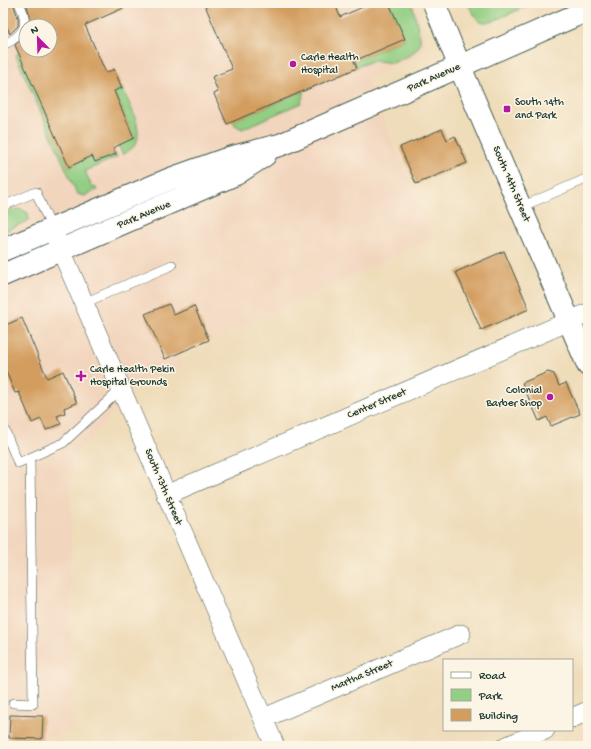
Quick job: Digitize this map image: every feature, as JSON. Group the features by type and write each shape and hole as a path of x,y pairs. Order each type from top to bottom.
{"street":[{"name":"South 14th Street","path":"434,3 521,207 579,317 588,365"},
{"name":"Park Avenue","path":"3,250 170,180 229,158 280,145 588,10"},
{"name":"Park Avenue","path":"3,275 236,174 280,145"},
{"name":"South 13th Street","path":"52,229 275,746"},
{"name":"Center Street","path":"166,495 579,317"},
{"name":"Martha Street","path":"264,718 461,634"},
{"path":"573,718 588,711"},
{"path":"507,746 543,731"}],"lane":[{"path":"3,45 19,37 25,27 22,9 19,3"},
{"path":"521,207 588,178"},
{"path":"3,206 36,192 52,229"},
{"path":"84,304 172,265"},
{"path":"3,426 18,463 63,443 121,389"},
{"path":"12,703 34,704 30,458"}],"shaded area":[{"name":"Carle Health Pekin Hospital Grounds","path":"3,3 415,3 424,37 424,47 418,56 366,80 434,238 179,355 183,365 135,387 71,460 71,727 27,746 3,746"}],"green space":[{"path":"389,3 412,3 420,37 420,45 412,54 393,63 377,61 369,62 357,67 354,61 405,39"},
{"path":"467,3 534,3 491,22 479,22"},
{"path":"18,53 18,58 22,58 69,167 92,156 95,162 116,154 117,157 85,171 92,187 95,186 97,190 84,196 77,194 16,56"},
{"path":"122,88 137,124 138,132 138,139 135,145 123,155 118,145 134,138 114,91"},
{"path":"304,91 301,103 242,129 235,125 233,121"},
{"path":"15,209 28,213 29,220 3,232 3,214"}],"building":[{"path":"3,3 13,3 18,18 18,26 10,34 3,18"},
{"path":"26,3 135,3 85,25 106,73 114,69 122,88 114,91 134,138 113,148 116,154 95,162 92,156 69,167 21,58 58,58 58,18 30,18"},
{"name":"Carle Health Hospital","path":"204,3 335,3 340,17 372,3 389,3 405,39 354,61 357,68 227,124 214,94 218,92 212,77 232,69"},
{"path":"18,43 18,52 15,45"},
{"path":"442,129 447,140 455,136 467,163 416,184 400,147"},
{"path":"504,251 529,309 481,330 456,272"},
{"path":"169,304 174,315 194,306 209,340 165,359 145,314"},
{"path":"22,318 47,378 63,371 77,403 64,408 65,413 57,416 61,424 46,430 41,419 32,423 19,392 15,393 3,364 3,326"},
{"path":"548,372 554,374 559,386 566,383 580,414 551,426 547,417 539,421 522,383"},
{"path":"10,715 43,716 42,739 9,738"}],"place":[{"name":"Carle Health Hospital","path":"293,64"},
{"name":"South 14th and Park","path":"507,109"},
{"name":"Carle Health Pekin Hospital Grounds","path":"81,376"},
{"name":"Colonial Barber Shop","path":"550,397"}]}
